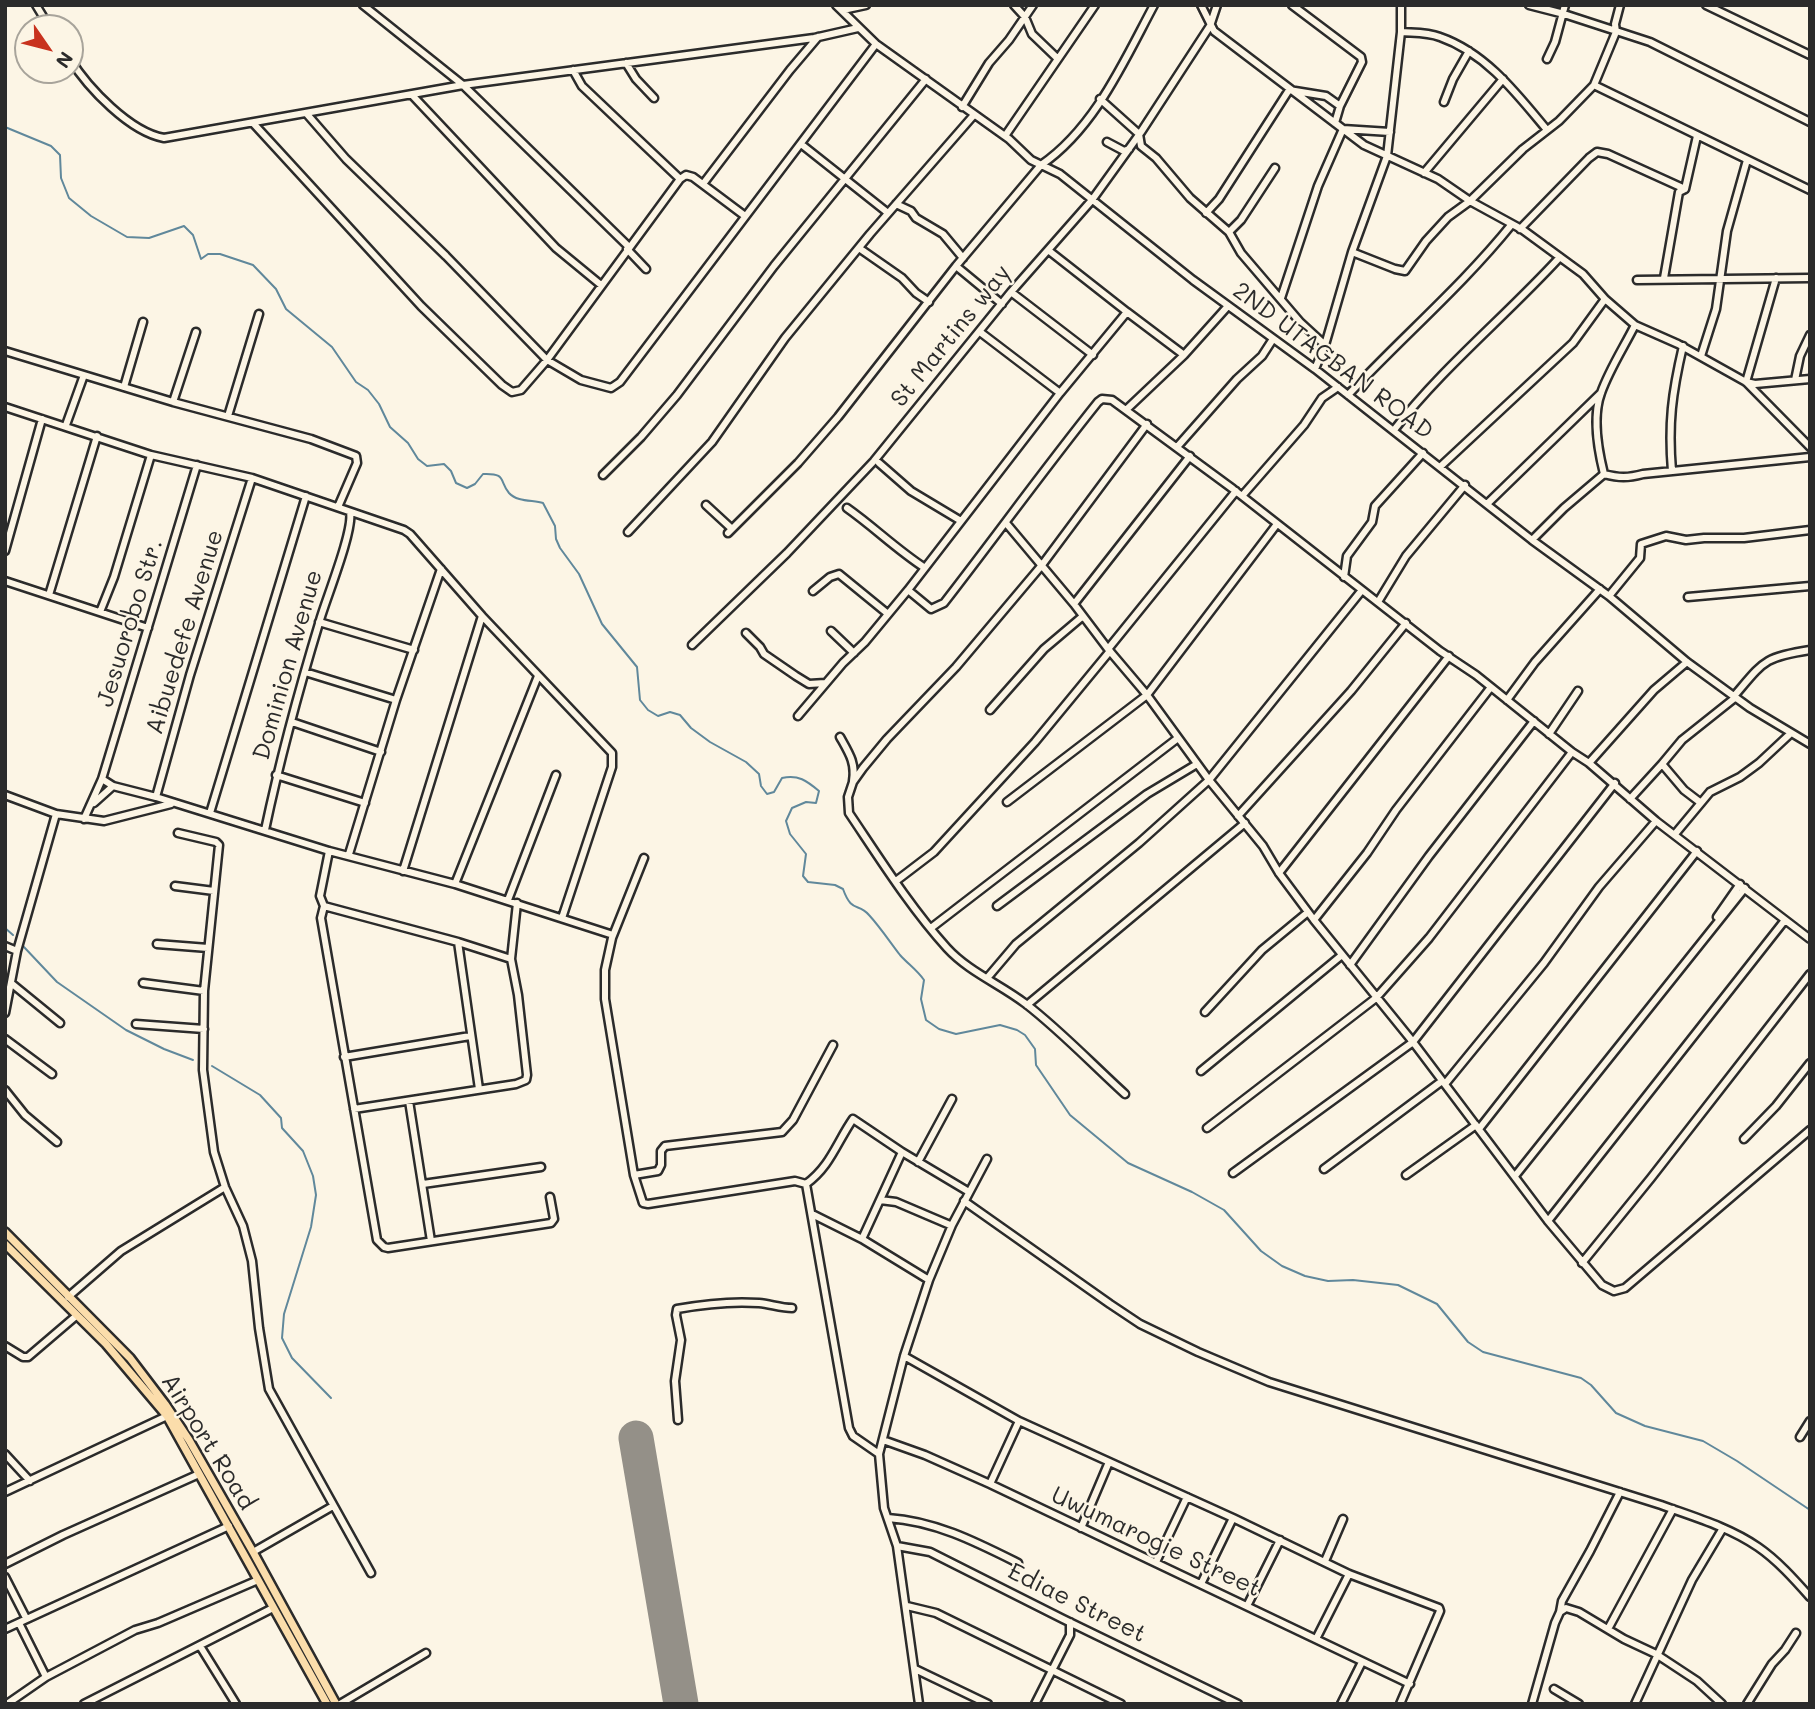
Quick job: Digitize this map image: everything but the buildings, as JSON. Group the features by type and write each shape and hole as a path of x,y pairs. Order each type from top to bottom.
{"main road":[{"name":"Airport Road","path":"5,1232 113,1339 147,1379 189,1440 338,1704"},
{"name":"Airport Road","path":"5,1244 113,1351 167,1416 327,1704"}],"street":[{"path":"363,5 463,85 525,143 646,269"},
{"name":"2ND UTAGBAN ROAD","path":"836,5 876,44 973,116 1005,136 1031,160 1060,174 1228,306 1441,466 1532,540 1609,596 1687,662 1790,734 1810,744"},
{"path":"843,10 866,5"},
{"path":"1014,5 1025,17 1032,34 1058,59"},
{"path":"962,107 989,63 1033,5"},
{"path":"1005,136 1095,5"},
{"path":"706,505 730,531 798,463 1041,165 1058,153 1080,128 1100,99 1154,5"},
{"path":"1201,5 1210,26 1289,90 1364,145 1438,179 1470,201 1512,224 1583,274 1605,299 1635,325 1682,346 1746,382 1810,447"},
{"name":"St Martins way","path":"692,645 787,553 874,461 1012,292 1092,200 1210,26 1217,5"},
{"path":"1292,5 1361,57 1362,62 1340,106 1335,123"},
{"path":"1315,369 1325,345 1352,252 1387,156 1401,32 1401,5"},
{"path":"1529,5 1650,42 1810,122"},
{"path":"1547,59 1565,5"},
{"path":"1352,252 1395,270 1405,271 1447,217 1470,201 1522,149 1577,104 1594,85 1616,32 1615,24 1620,5"},
{"path":"1706,5 1810,55"},
{"path":"84,78 94,91 142,131 164,138 463,85 818,37 858,29"},
{"path":"1401,32 1441,37 1469,51 1503,79 1547,130"},
{"path":"703,184 818,37"},
{"path":"306,113 346,159 446,256 547,360 581,380 611,388 620,382 876,44"},
{"path":"1444,102 1469,51"},
{"path":"626,63 636,79 654,98"},
{"path":"573,70 582,86 680,180"},
{"path":"603,475 677,395 774,266 926,79"},
{"path":"1424,173 1503,79"},
{"path":"1594,85 1810,190"},
{"path":"1289,90 1326,96 1340,106"},
{"path":"1206,213 1219,199 1289,90"},
{"path":"412,96 556,248 601,285"},
{"path":"1100,99 1139,134 1141,146 1228,232 1241,253 1300,322 1325,345"},
{"path":"628,532 712,442 785,338 888,213 973,116"},
{"path":"253,123 421,306 512,392 521,390 547,360 628,248 686,175 694,177 745,216"},
{"path":"1343,129 1390,132"},
{"path":"1281,298 1318,186 1343,129"},
{"path":"1685,189 1697,136"},
{"path":"1107,142 1121,150 1141,146"},
{"path":"801,144 888,213"},
{"path":"1520,229 1597,152 1608,154 1685,189"},
{"path":"1701,356 1716,309 1727,231 1747,160"},
{"path":"1228,232 1241,220 1275,167"},
{"path":"1664,278 1679,192 1685,189"},
{"path":"896,204 911,211 916,218 943,234 963,258"},
{"path":"1348,395 1395,345 1483,260 1512,224"},
{"path":"859,248 902,278 929,302"},
{"path":"1048,250 1184,355"},
{"path":"1394,430 1470,345 1522,299 1560,257"},
{"path":"956,266 1002,304"},
{"path":"1746,382 1776,278"},
{"path":"1637,280 1810,278"},
{"path":"1012,292 1093,355"},
{"path":"1441,466 1573,344 1605,299"},
{"path":"1127,409 1184,355 1228,306"},
{"path":"799,716 908,590 1060,393 1127,312"},
{"path":"228,416 259,314"},
{"path":"124,387 143,322"},
{"path":"1604,474 1599,454 1597,409 1601,393 1635,325"},
{"path":"173,402 196,332"},
{"path":"979,332 1060,393"},
{"path":"1795,380 1800,356 1810,335"},
{"path":"1177,447 1237,379 1262,356 1273,339"},
{"path":"1672,471 1669,430 1672,392 1682,346"},
{"path":"5,351 173,402 311,439 356,456 357,463 338,507"},
{"path":"66,425 84,375"},
{"path":"1746,382 1810,379"},
{"path":"896,881 934,852 1035,742 1239,494 1304,425 1322,398 1338,387"},
{"path":"1488,503 1601,393"},
{"path":"908,590 931,609 944,603 1006,523 1017,504 1098,402 1102,399 1112,400 1190,456 1615,783 1656,821 1810,939"},
{"path":"5,407 151,454 252,478 404,530 612,753 613,759 562,918"},
{"path":"5,551 42,419"},
{"path":"853,782 887,738 956,667 1042,565 1147,424"},
{"path":"49,595 97,436"},
{"path":"1344,577 1347,556 1372,522 1375,506 1423,453"},
{"path":"100,612 114,576 151,454"},
{"path":"1074,604 1190,456"},
{"path":"1604,474 1627,478 1809,457"},
{"path":"879,463 911,491 961,521"},
{"name":"Jesuorobo Str.","path":"93,804 197,465"},
{"path":"1532,540 1604,474"},
{"name":"Aibuedefe Avenue","path":"156,797 190,675 252,478"},
{"path":"1378,602 1406,556 1465,485"},
{"path":"210,813 306,496"},
{"path":"847,508 925,568"},
{"name":"Dominion Avenue","path":"265,830 276,775 351,518 350,512"},
{"path":"1006,523 1147,695 1209,780 1263,846 1279,873 1314,920 1413,1042 1548,1220 1602,1285 1614,1292 1625,1287 1810,1130"},
{"path":"1007,803 1147,695 1277,524"},
{"path":"1609,596 1640,558 1642,544 1666,536 1686,540 1744,538 1810,530"},
{"path":"349,854 396,701 441,569"},
{"path":"813,591 830,577 839,574 888,614"},
{"path":"5,581 148,628"},
{"path":"1688,597 1810,586"},
{"path":"1507,700 1535,662 1600,589"},
{"path":"988,977 1016,944 1139,844 1209,780 1362,590"},
{"path":"402,871 482,616"},
{"path":"990,709 1044,649 1083,616"},
{"path":"319,622 414,650"},
{"path":"1238,816 1351,691 1406,622"},
{"path":"831,631 854,653"},
{"path":"746,633 764,654 796,676 809,684 825,683"},
{"path":"1630,799 1682,740 1736,696 1767,660 1780,654 1810,650"},
{"path":"1279,873 1449,656"},
{"path":"1589,763 1654,690 1687,662"},
{"path":"305,672 396,701"},
{"path":"455,884 538,676"},
{"path":"1314,920 1490,687"},
{"path":"1549,734 1578,691"},
{"path":"292,722 381,752"},
{"path":"1350,965 1429,856 1534,722"},
{"path":"1675,834 1717,787 1741,777 1790,734"},
{"path":"840,737 855,768 848,797 849,813 932,928 965,965 988,977 1027,1005 1125,1094"},
{"path":"932,928 1178,738"},
{"path":"1207,1128 1376,998 1429,938 1572,752"},
{"path":"997,906 1147,794 1197,764"},
{"path":"1662,764 1684,790 1701,803"},
{"path":"276,775 365,803"},
{"path":"508,900 555,775"},
{"path":"102,779 113,786 402,871 455,884 613,935"},
{"path":"1233,1173 1413,1042 1615,783"},
{"path":"84,819 93,804 113,786"},
{"path":"5,795 55,814 104,821 173,803"},
{"path":"5,1013 17,951 55,814"},
{"path":"1324,1168 1444,1082 1544,963 1599,887 1656,821"},
{"path":"1027,1005 1245,823"},
{"path":"178,833 219,845 208,948 203,1070 215,1152 225,1187 243,1226 252,1261 258,1328 269,1389 371,1573"},
{"path":"329,850 320,896 324,906 321,918 377,1240 388,1248 551,1223 554,1219 550,1197"},
{"path":"1406,1174 1478,1127 1697,851"},
{"path":"644,858 613,935 605,970 606,999 634,1175 641,1200 648,1204 795,1181 806,1184"},
{"path":"175,886 214,891"},
{"path":"1581,1087 1743,886"},
{"path":"1516,1177 1743,886"},
{"path":"354,1109 524,1081 527,1075 511,959 517,903"},
{"path":"324,906 511,959"},
{"path":"1205,1012 1262,950 1308,912"},
{"path":"1625,1123 1785,920"},
{"path":"1548,1220 1785,920"},
{"path":"458,942 479,1089"},
{"path":"158,944 208,948"},
{"path":"5,946 17,951"},
{"path":"1201,1071 1342,955"},
{"path":"1582,1263 1810,974"},
{"path":"11,983 60,1023"},
{"path":"144,983 205,991"},
{"path":"136,1024 204,1029"},
{"path":"344,1057 470,1036"},
{"path":"5,1039 52,1074"},
{"path":"634,1175 660,1170 661,1151 665,1146 782,1132 793,1120 833,1045"},
{"path":"1745,1139 1810,1063"},
{"path":"5,1090 25,1115 57,1142"},
{"path":"918,1162 952,1099"},
{"path":"408,1101 431,1241"},
{"path":"806,1184 829,1162 853,1119 969,1192"},
{"path":"862,1239 902,1152"},
{"path":"919,1704 907,1606 897,1546 884,1508 879,1454 904,1356 929,1280 964,1201 987,1159"},
{"path":"423,1184 541,1167"},
{"path":"806,1184 849,1428 853,1436 879,1454"},
{"path":"68,1297 121,1251 225,1187"},
{"path":"880,1200 896,1202 950,1225"},
{"path":"964,1201 1140,1324 1198,1352 1269,1382 1673,1509 1723,1528 1769,1555 1810,1597"},
{"path":"812,1213 862,1239 929,1280"},
{"path":"678,1420 675,1381 681,1340 677,1309 701,1304 758,1303 792,1308"},
{"path":"5,1346 23,1357 28,1357 76,1316"},
{"path":"904,1356 1018,1421 1233,1518 1349,1574 1436,1606 1440,1611 1400,1704"},
{"path":"5,1492 167,1416"},
{"path":"990,1484 1018,1421"},
{"path":"1800,1437 1810,1421"},
{"name":"Uwumarogie Street","path":"883,1440 925,1455 990,1484 1410,1684"},
{"path":"5,1454 30,1481"},
{"path":"1081,1528 1109,1462"},
{"path":"5,1564 199,1474"},
{"path":"1532,1704 1562,1601 1620,1492"},
{"path":"1156,1562 1187,1497"},
{"path":"253,1552 333,1506"},
{"path":"1608,1629 1673,1509"},
{"path":"888,1518 907,1519 936,1526 1018,1563"},
{"path":"1201,1584 1233,1518"},
{"path":"1325,1561 1343,1519"},
{"path":"5,1629 229,1527"},
{"path":"1635,1704 1692,1580 1723,1528"},
{"path":"1247,1606 1280,1540"},
{"name":"Ediae Street","path":"897,1546 930,1552 1235,1703"},
{"path":"1316,1639 1349,1574"},
{"path":"5,1577 26,1618"},
{"path":"7,1704 46,1677 135,1630 158,1623 258,1580"},
{"path":"907,1606 936,1614 1121,1704"},
{"path":"84,1704 272,1608"},
{"path":"1560,1612 1566,1608 1570,1609 1656,1654 1697,1681 1722,1704"},
{"path":"1035,1704 1070,1635 1070,1622"},
{"path":"19,1623 46,1677"},
{"path":"1747,1704 1772,1664 1796,1633"},
{"path":"200,1646 236,1704"},
{"path":"338,1704 426,1653"},
{"path":"1341,1704 1362,1662"},
{"path":"915,1669 988,1704"},
{"path":"1554,1689 1579,1704"}],"waterway":[{"path":"5,127 51,146 60,155 61,178 69,198 91,216 127,237 149,238 184,226 193,235 201,259 208,254 220,254 253,265 276,289 286,309 332,347 356,382 368,390 379,404 390,427 427,466 444,464 451,471 456,483 467,488 475,484 483,474 496,475 512,496 543,503 555,526 560,548 579,574 602,624 637,667 640,700 648,710 658,716 670,712 680,715 691,728 710,742 746,762 759,774 761,786 767,794 774,792 782,778 788,777 802,779 819,791 816,803 806,802 792,808 786,821 790,834 806,854 803,876 808,882 835,885 843,889 849,902 865,911 873,920 924,980 921,999 926,1020 939,1029 956,1034 1000,1025 1025,1035 1035,1049 1036,1065 1070,1115 1128,1163 1224,1210 1261,1251 1282,1266 1305,1276 1328,1281 1353,1280 1398,1285 1437,1304 1468,1342 1483,1352 1581,1378 1591,1385 1616,1413 1645,1426 1703,1441 1810,1510"},
{"path":"5,928 13,935"},
{"path":"23,946 57,982 126,1030 193,1060"},
{"path":"212,1066 260,1095 281,1118 282,1128 303,1151 313,1176 316,1195 311,1227 284,1314 282,1338 292,1358 331,1398"}],"runway":[{"path":"636,1438 681,1704"}]}
